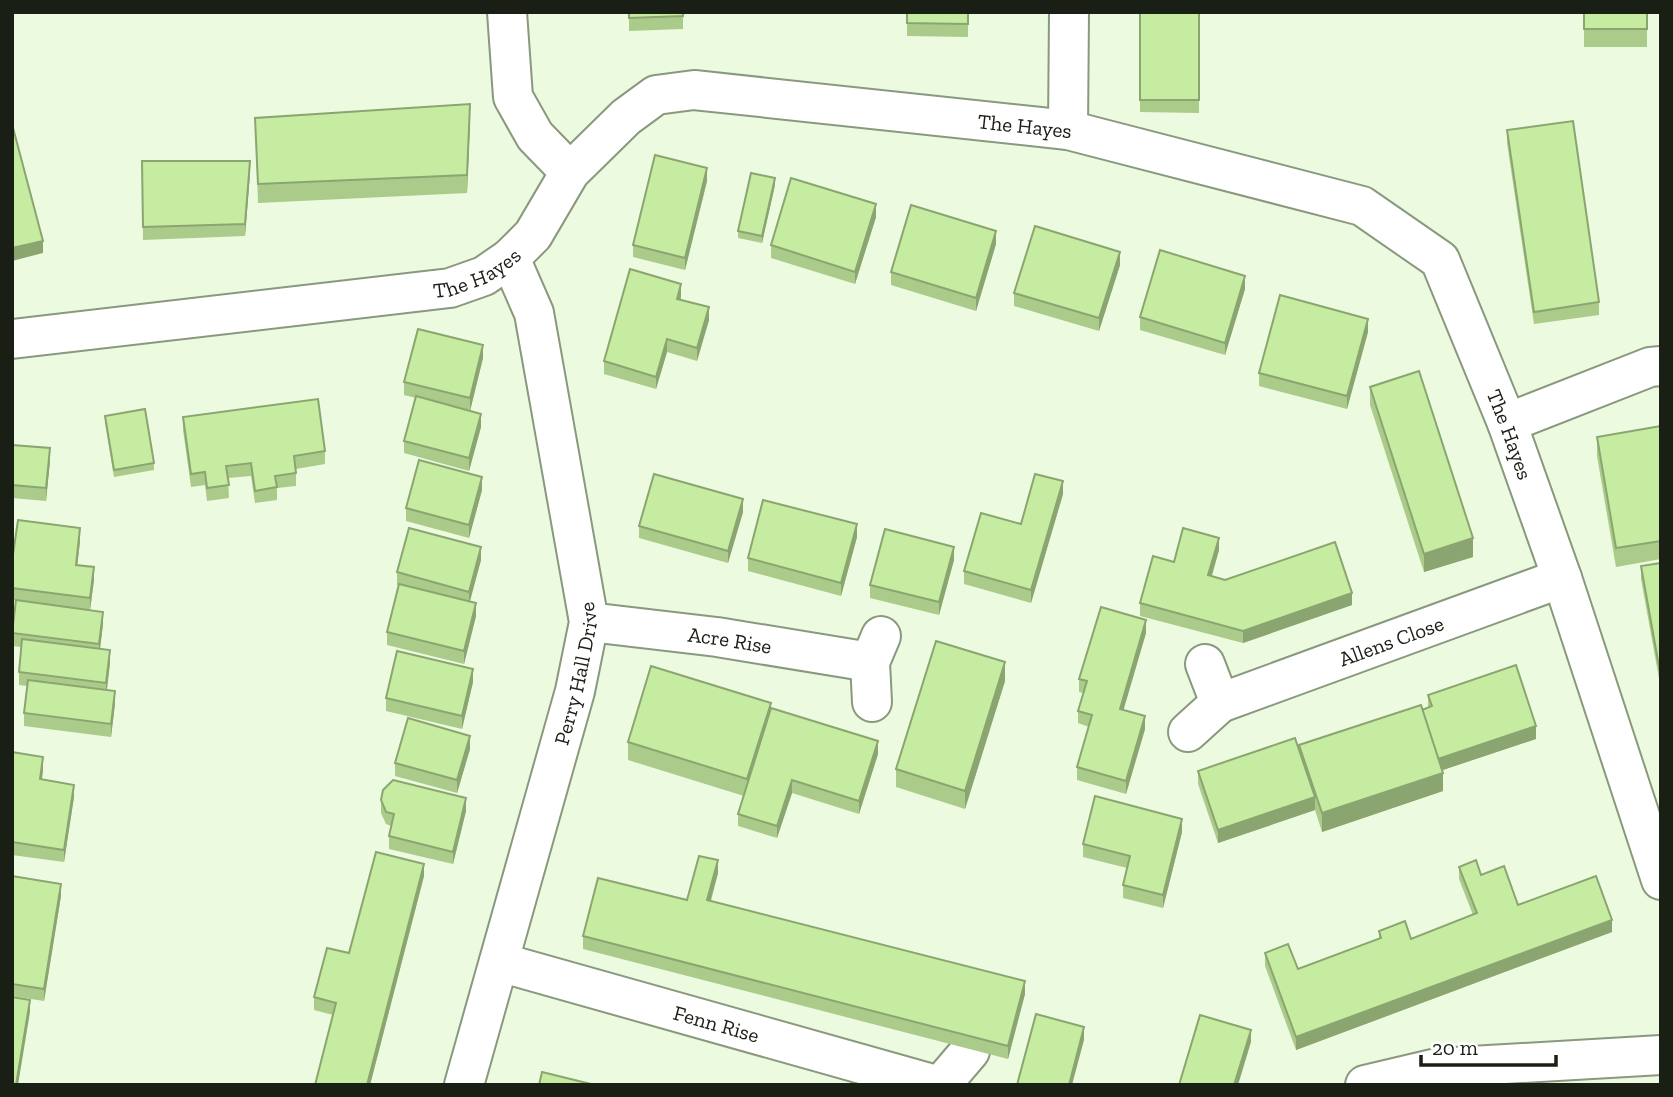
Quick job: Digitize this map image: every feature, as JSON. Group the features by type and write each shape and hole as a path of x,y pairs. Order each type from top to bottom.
{"street":[{"path":"507,12 513,97 535,136 570,172"},
{"path":"1068,130 1069,12"},
{"name":"The Hayes","path":"12,339 450,288 484,276 510,258 533,235 570,172 626,117 656,95 694,90 1068,130 1362,206 1440,260 1507,423 1562,578 1661,880"},
{"name":"Perry Hall Drive","path":"464,1085 575,691 589,622 534,313 510,258"},
{"path":"1507,423 1650,366 1661,366"},
{"name":"Allens Close","path":"1188,732 1220,703 1562,578"},
{"name":"Acre Rise","path":"589,622 717,637 876,649 872,702"},
{"path":"1205,664 1220,703"},
{"name":"Fenn Rise","path":"499,962 936,1085"},
{"path":"941,1085 970,1051"},
{"path":"1365,1085 1437,1068 1661,1055"}],"building":[{"path":"629,12 683,12 683,16 629,18"},
{"path":"907,12 968,12 968,24 907,23"},
{"path":"1140,12 1199,12 1199,100 1140,100"},
{"path":"1584,12 1647,12 1647,29 1584,29"},
{"path":"470,104 467,175 258,184 255,118"},
{"path":"1573,121 1599,302 1534,312 1507,130"},
{"path":"12,124 43,241 12,248"},
{"path":"655,155 707,168 685,258 633,245"},
{"path":"142,161 250,161 245,224 143,227"},
{"path":"751,173 775,178 762,236 738,231"},
{"path":"791,178 876,204 855,272 771,245"},
{"path":"911,205 996,231 976,298 891,272"},
{"path":"1035,226 1120,252 1099,318 1014,293"},
{"path":"1160,250 1245,276 1225,343 1140,317"},
{"path":"630,269 681,284 677,299 709,307 697,348 667,339 656,377 604,361"},
{"path":"1280,295 1368,319 1347,396 1259,373"},
{"path":"418,329 483,345 470,398 404,382"},
{"path":"1419,371 1473,538 1424,554 1370,387"},
{"path":"416,396 481,414 469,458 404,441"},
{"path":"318,399 325,451 294,456 296,473 275,476 277,487 255,491 251,463 226,466 229,485 207,488 205,472 191,474 183,417"},
{"path":"145,409 154,463 114,470 105,416"},
{"path":"1661,426 1661,541 1616,548 1597,437"},
{"path":"12,445 50,448 46,488 12,485"},
{"path":"419,460 482,477 469,525 406,508"},
{"path":"654,474 743,499 728,551 639,526"},
{"path":"1035,474 1063,481 1031,590 964,571 981,513 1021,524"},
{"path":"763,500 857,524 841,583 748,558"},
{"path":"18,520 80,528 76,565 94,567 90,598 12,588 12,561"},
{"path":"409,528 481,547 469,592 397,572"},
{"path":"1183,528 1219,538 1208,575 1225,580 1335,542 1352,593 1243,631 1140,603 1153,556 1174,562"},
{"path":"885,529 954,547 939,602 870,585"},
{"path":"1661,563 1661,671 1660,672 1641,566"},
{"path":"399,584 476,603 464,651 387,632"},
{"path":"16,600 103,612 99,644 12,633"},
{"path":"1101,607 1146,620 1120,709 1145,716 1126,781 1077,767 1092,715 1078,711 1087,681 1079,679"},
{"path":"22,639 110,650 106,683 19,672"},
{"path":"936,641 1005,662 965,791 896,769"},
{"path":"397,651 473,669 462,716 386,698"},
{"path":"1516,665 1536,726 1438,759 1422,710 1432,706 1428,695"},
{"path":"651,666 771,703 747,779 628,742"},
{"path":"28,680 115,691 111,724 24,713"},
{"path":"1421,705 1443,773 1322,813 1299,745"},
{"path":"771,708 878,741 859,801 792,780 777,826 738,814"},
{"path":"408,718 470,736 457,780 395,763"},
{"path":"1295,738 1315,797 1218,830 1198,771"},
{"path":"12,752 43,757 40,779 74,785 64,850 12,842"},
{"path":"393,780 466,798 453,852 389,836 394,814 386,812 381,800 383,790"},
{"path":"1095,796 1182,819 1163,895 1123,885 1130,856 1083,844"},
{"path":"376,852 424,864 367,1085 315,1085 336,1003 314,997 327,948 349,953"},
{"path":"699,856 718,860 707,900 1025,981 1008,1046 583,936 598,878 687,900"},
{"path":"1476,860 1481,875 1504,866 1518,905 1596,876 1612,920 1296,1037 1265,953 1288,944 1298,969 1381,938 1379,931 1405,921 1411,939 1477,913 1459,867"},
{"path":"12,876 61,884 44,989 12,984"},
{"path":"12,997 30,1000 16,1085 12,1085"},
{"path":"1036,1014 1084,1027 1069,1085 1017,1085"},
{"path":"1200,1015 1251,1030 1234,1085 1179,1085"},
{"path":"542,1072 595,1085 539,1085"}]}
